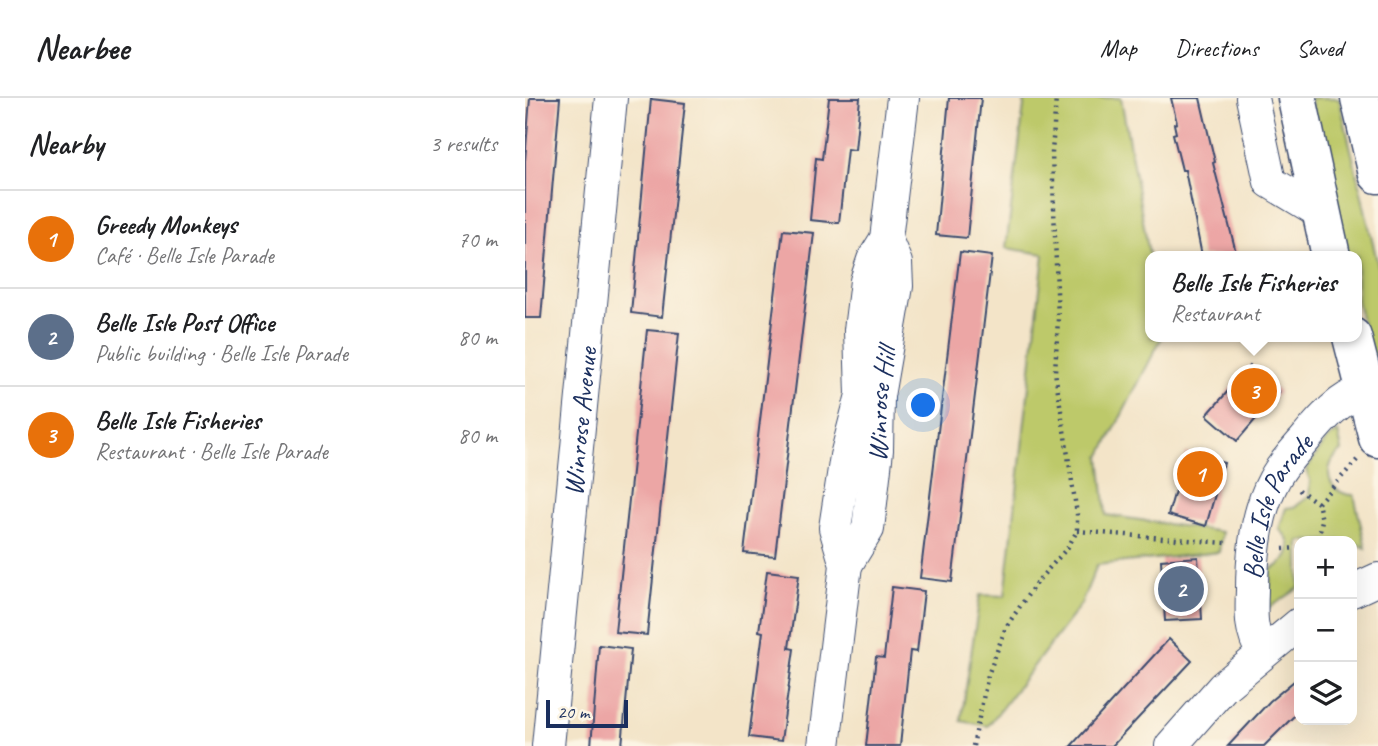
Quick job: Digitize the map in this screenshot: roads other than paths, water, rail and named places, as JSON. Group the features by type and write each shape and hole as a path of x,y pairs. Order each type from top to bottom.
{"street":[{"name":"Winrose Avenue","path":"548,746 611,98"},
{"name":"Winrose Hill","path":"824,746 846,565 835,528 846,456 870,395 860,330 866,281 873,260 886,239 903,98"},
{"path":"1252,98 1270,182 1320,212"},
{"path":"1297,98 1330,251"},
{"path":"1360,98 1378,174"},
{"path":"1353,342 1378,438"},
{"name":"Belle Isle Parade","path":"1263,653 1254,640 1251,624 1255,545 1260,514 1274,478 1338,404 1365,390"},
{"path":"1357,589 1378,579"},
{"path":"1171,746 1223,687 1294,628"}],"place":[{"name":"Belle Isle Fisheries","path":"1254,391"},
{"name":"Greedy Monkeys","path":"1200,474"},
{"name":"Belle Isle Post Office","path":"1181,589"}]}
